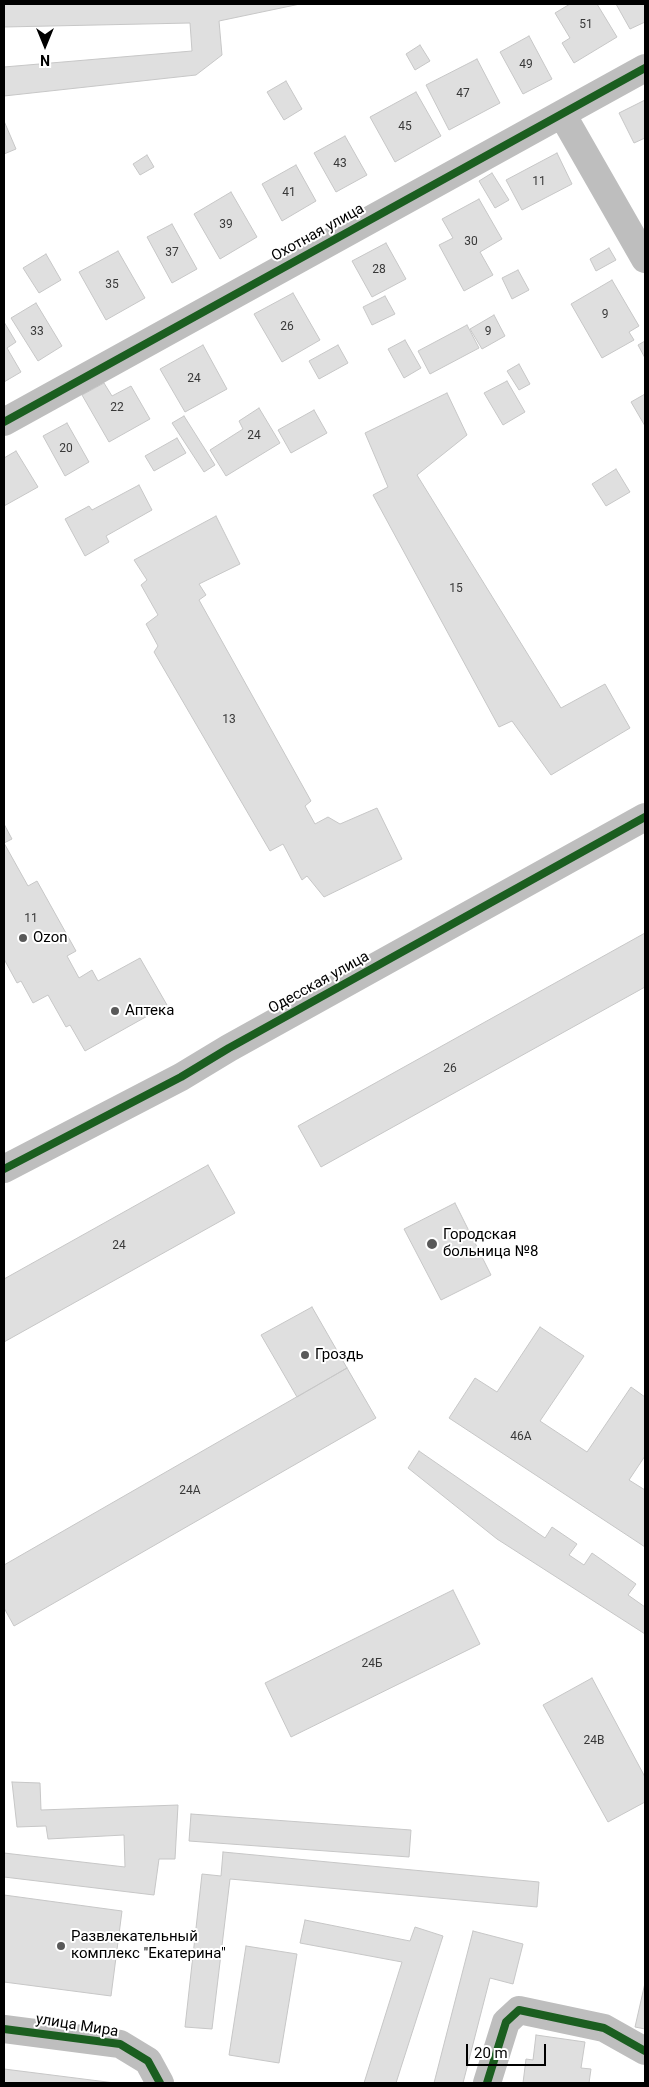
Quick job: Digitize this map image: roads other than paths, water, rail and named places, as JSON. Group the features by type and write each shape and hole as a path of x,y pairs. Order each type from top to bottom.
{"street":[{"name":"Охотная улица","path":"4,422 645,68"},
{"path":"562,114 645,259"},
{"name":"Одесская улица","path":"4,1169 181,1077 228,1048 645,817"},
{"path":"487,2083 506,2022 519,2010 604,2028 645,2051"},
{"name":"улица Мира","path":"4,2029 120,2044 148,2062 160,2083"}],"place":[{"name":"Ozon","path":"23,938"},
{"name":"Аптека","path":"115,1011"},
{"name":"Городская больница №8","path":"432,1244"},
{"name":"Гроздь","path":"305,1355"},
{"name":"Развлекательный комплекс \"Екатерина\"","path":"61,1946"}]}
